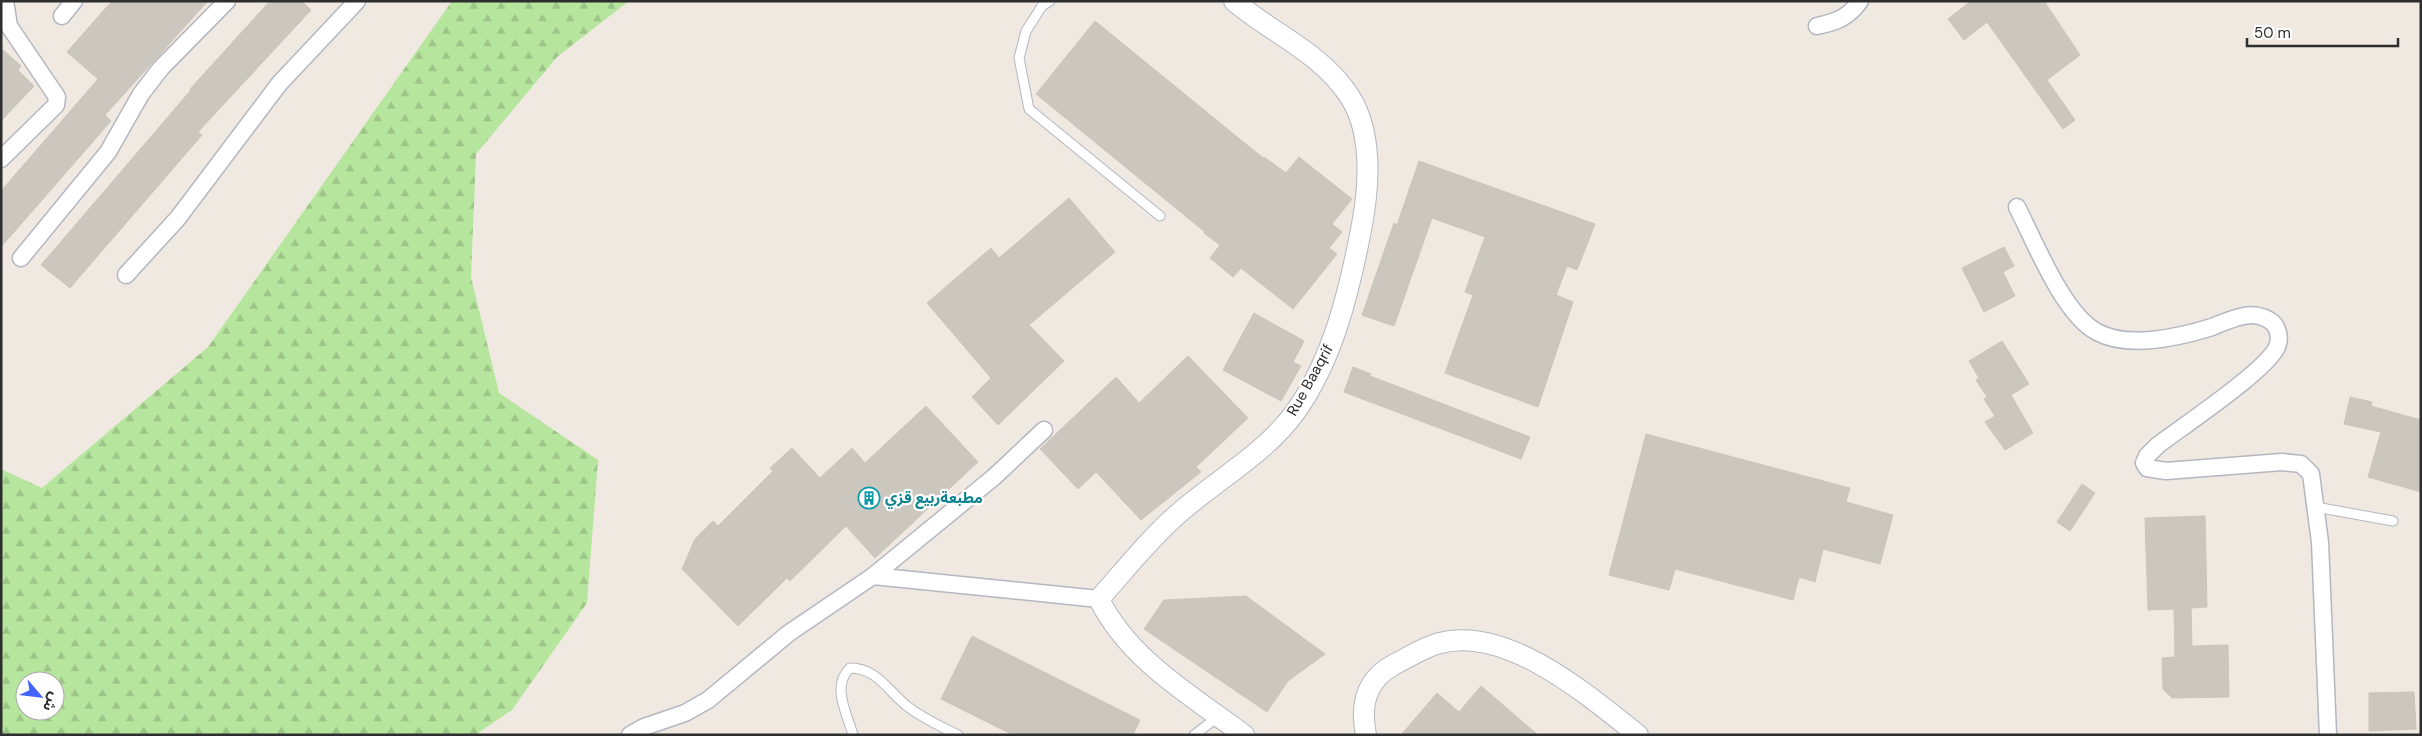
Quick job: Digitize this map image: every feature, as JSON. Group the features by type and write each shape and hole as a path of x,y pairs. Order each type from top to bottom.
{"street":[{"path":"1,159 56,105 56,97 53,91 9,26 5,1"},
{"path":"62,16 74,1"},
{"path":"21,258 108,152 140,94 160,68 227,1"},
{"path":"126,275 178,218 279,84 357,1"},
{"name":"Rue Baaqrif","path":"1099,599 1145,547 1179,513 1265,446 1296,411 1318,372 1335,334 1352,277 1364,214 1369,164 1363,130 1351,99 1330,71 1314,57 1255,18 1234,1"},
{"path":"1817,26 1837,22 1851,14 1860,1"},
{"path":"2017,207 2060,290 2085,325 2099,334 2120,339 2157,340 2188,334 2245,315 2260,316 2271,321 2276,328 2279,338 2272,354 2258,370 2158,445 2146,456 2144,463 2148,468 2166,471 2282,462 2301,464 2307,468 2313,481 2320,542 2328,735"},
{"path":"630,735 644,727 685,714 708,700 789,633 873,576 994,477 1044,430"},
{"path":"873,576 1099,599 1109,620 1129,642 1188,695 1244,735"},
{"path":"1366,735 1362,715 1367,692 1384,669 1440,643 1473,641 1496,646 1531,659 1571,684 1638,735"}],"lane":[{"path":"1050,1 1042,6 1026,31 1019,58 1029,109 1160,216"},
{"path":"2316,507 2393,521"},
{"path":"853,735 841,690 843,674 850,668 861,668 872,672 907,706 958,735"},
{"path":"1194,735 1219,716"}],"green space":[{"path":"452,1 629,1 557,57 476,154 471,277 499,393 598,460 587,603 512,710 475,735 1,735 1,469 42,488 208,347"}],"building":[{"path":"112,1 208,1 105,115 111,121 1,247 1,191 98,79 67,52"},
{"path":"270,1 302,1 311,10 198,132 202,135 70,288 41,265 190,89"},
{"path":"1971,1 2044,1 2080,55 2047,80 2075,120 2063,129 1987,22 1964,40 1948,19"},
{"path":"1095,21 1263,158 1286,173 1299,157 1352,199 1332,224 1342,232 1329,248 1337,254 1293,309 1241,268 1233,277 1210,258 1220,245 1036,94"},
{"path":"1,48 21,66 18,70 34,86 1,121"},
{"path":"1419,161 1595,224 1577,270 1567,266 1556,295 1573,302 1538,407 1445,373 1473,295 1465,292 1485,237 1432,218 1394,326 1362,315 1394,223 1397,225"},
{"path":"1069,198 1115,252 1029,325 1064,361 998,425 972,397 991,378 927,303 991,248 999,258"},
{"path":"2004,247 2014,266 2003,272 2015,296 1984,312 1962,268"},
{"path":"1254,313 1304,341 1293,362 1301,366 1281,401 1223,370"},
{"path":"2002,341 2029,384 2011,395 2033,433 2005,450 1985,422 1995,416 1984,399 1987,397 1976,380 1979,378 1969,361"},
{"path":"1188,356 1248,418 1196,467 1201,472 1141,520 1096,472 1078,489 1040,449 1116,377 1139,403"},
{"path":"1353,367 1371,374 1370,376 1530,437 1521,459 1344,392"},
{"path":"2350,397 2372,402 2371,406 2421,420 2421,492 2368,477 2381,432 2344,424"},
{"path":"926,406 978,462 875,558 846,526 790,581 787,578 738,626 682,569 695,539 713,521 718,526 773,471 770,468 792,448 820,478 852,448 865,463"},
{"path":"1646,434 1850,488 1846,502 1893,515 1880,564 1823,549 1815,582 1799,577 1793,600 1675,569 1669,590 1609,575"},
{"path":"2082,484 2095,493 2070,531 2057,522"},
{"path":"2205,516 2207,607 2191,608 2192,646 2228,645 2229,697 2172,698 2163,689 2162,658 2175,657 2174,609 2148,610 2145,518"},
{"path":"1246,596 1325,654 1288,681 1267,712 1144,629 1164,600"},
{"path":"972,636 1140,720 1133,735 1013,735 941,699"},
{"path":"1481,686 1538,735 1401,735 1437,693 1459,712"},
{"path":"2414,692 2416,729 2369,731 2369,693"}],"place":[{"name":"مطبعةربيع قزي","path":"869,498"}]}
